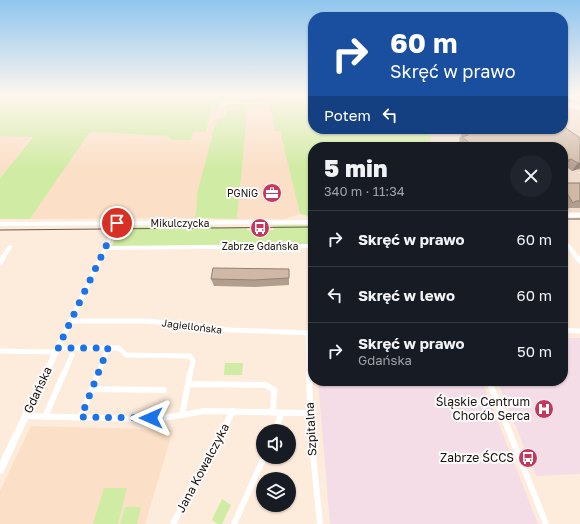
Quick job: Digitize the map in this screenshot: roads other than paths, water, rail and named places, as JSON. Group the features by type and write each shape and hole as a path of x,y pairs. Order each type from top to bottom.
{"main road":[{"path":"568,216 580,215"},
{"name":"Mikulczycka","path":"0,224 308,222"}],"street":[{"name":"Gdańska","path":"0,470 117,223"},
{"path":"568,245 580,261"},
{"path":"105,248 308,246"},
{"path":"0,263 10,247"},
{"name":"Jagiellońska","path":"71,321 153,322 231,330 308,333"},
{"path":"568,330 580,331"},
{"path":"81,417 108,348"},
{"path":"0,351 119,348 126,355 190,356 193,361 182,415"},
{"path":"45,417 72,355"},
{"path":"188,384 266,385 274,390 273,412"},
{"name":"Szpitalna","path":"310,386 310,413 320,524"},
{"path":"491,386 546,524"},
{"path":"92,389 164,390"},
{"name":"Jana Kowalczyka","path":"26,416 142,419 205,411 310,413"},
{"name":"Jana Kowalczyka","path":"173,524 233,411"},
{"path":"278,424 281,413"},
{"path":"234,524 261,464"}],"tram line":[{"path":"568,219 580,219"},
{"path":"0,230 308,227"}],"place":[{"name":"PGNiG","path":"272,193"},
{"name":"Zabrze Gdańska","path":"260,228"},
{"name":"Śląskie Centrum Chorób Serca","path":"544,409"},
{"name":"Zabrze ŚCCS","path":"528,458"}]}
